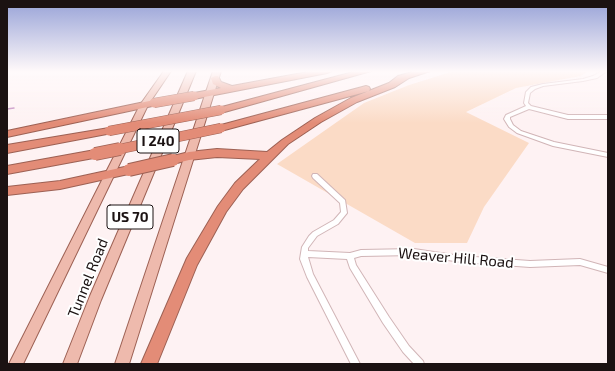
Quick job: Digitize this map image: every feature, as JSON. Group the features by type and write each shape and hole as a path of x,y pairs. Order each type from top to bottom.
{"highway":[{"path":"7,134 229,88"},
{"name":"I 240","path":"7,149 221,110 306,88"},
{"name":"I 240","path":"7,170 95,154 221,128 274,115 365,88"},
{"path":"149,364 189,269 207,234 239,186 268,156 290,138 354,100 384,88"},
{"path":"7,191 60,185 189,156 225,153 268,156"}],"main road":[{"path":"16,364 88,221 109,175 158,88"},
{"name":"Tunnel Road","path":"70,364 95,300 185,88"},
{"path":"122,364 211,88"}],"street":[{"path":"529,107 526,103 526,98 528,92 533,88"},
{"path":"608,117 568,117 529,107 508,116 507,119 510,126 519,132 553,144 608,155"},
{"path":"315,176 342,202 344,213 336,222 314,234 305,247 304,254 306,266 356,364"},
{"name":"Weaver Hill Road","path":"304,254 350,256 361,253 414,252 461,259 530,264 580,262 608,270"},
{"path":"350,256 353,266 386,320 406,349 420,364"}],"shaded area":[{"path":"401,88 515,88 466,112 529,143 484,207 467,243 415,243 277,164 364,103"}],"waterway":[{"path":"7,109 14,108"}]}
